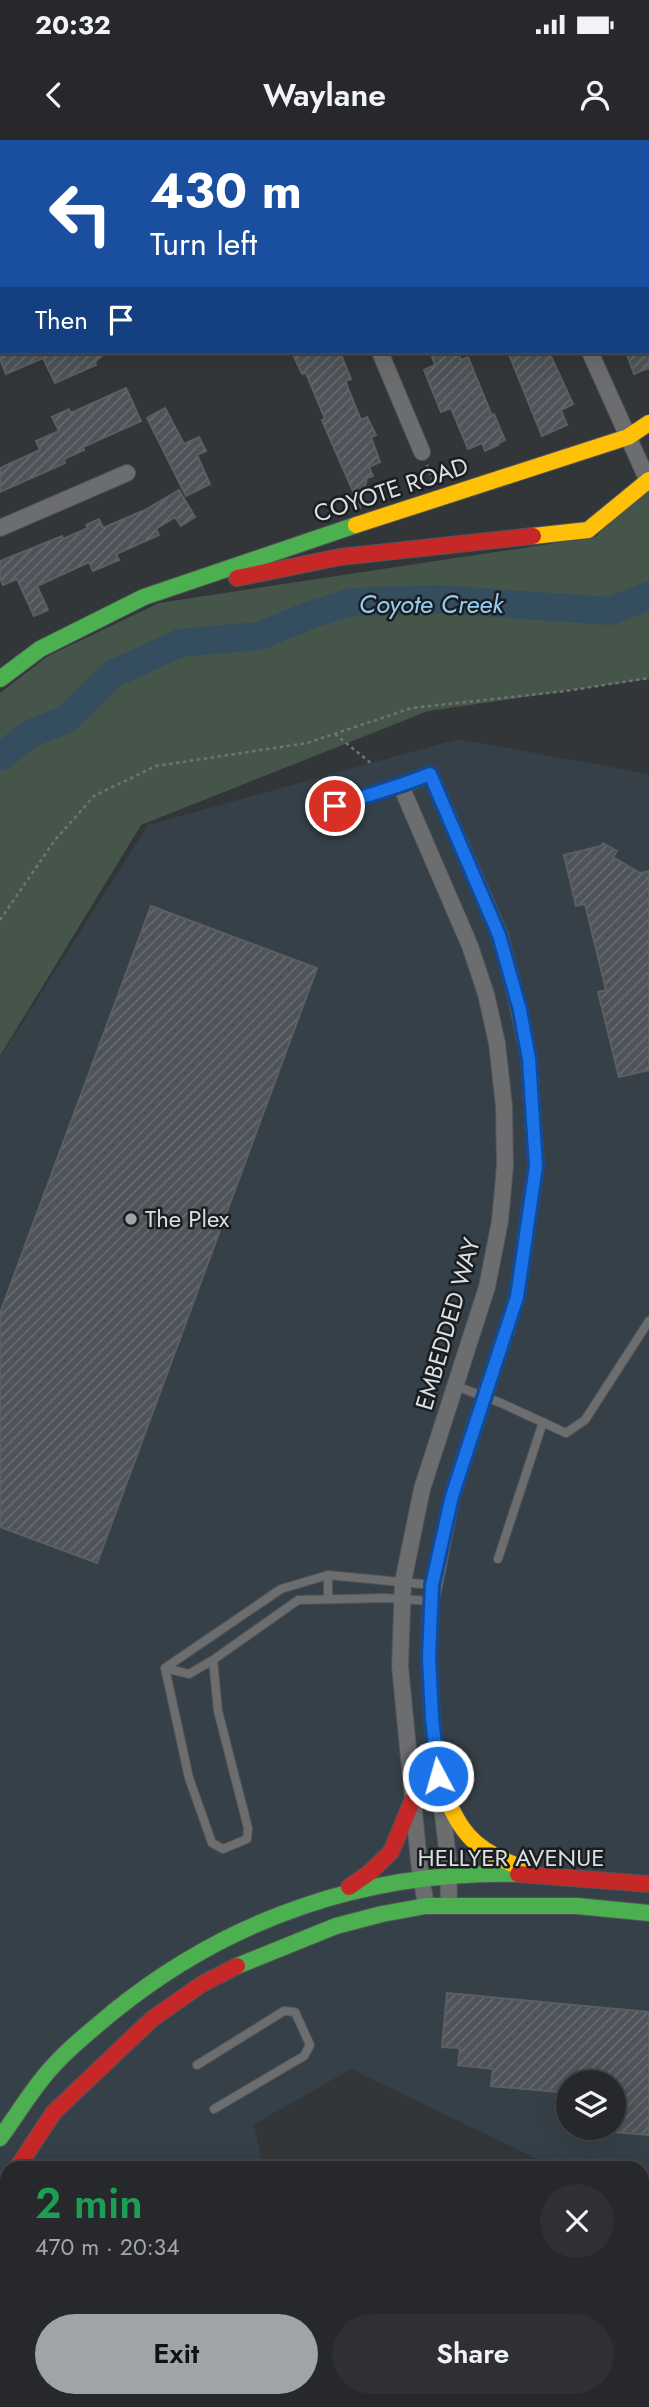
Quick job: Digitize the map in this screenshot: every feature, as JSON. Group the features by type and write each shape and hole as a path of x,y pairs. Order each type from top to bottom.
{"main road":[{"name":"COYOTE ROAD","path":"0,679 40,649 144,597 628,437 649,423"},
{"name":"COYOTE ROAD","path":"144,597 340,557 588,530 648,481"},
{"path":"438,1776 451,1811 474,1845 502,1863 550,1876"},
{"path":"341,1892 369,1873 391,1852 412,1799"},
{"name":"HELLYER AVENUE","path":"0,2137 52,2067 128,1998 176,1965 231,1933 341,1892 422,1878 449,1875 550,1876 649,1884"},
{"name":"HELLYER AVENUE","path":"22,2161 54,2112 152,2019 202,1984 248,1959 335,1926 426,1906 578,1906 649,1913"}],"street":[{"path":"381,354 422,452"},
{"path":"591,354 648,481"},
{"path":"0,528 127,472"},
{"path":"401,786 430,774 499,935 520,1010 529,1059 536,1166 517,1297 452,1496 431,1593 429,1658 432,1717 449,1875 449,1905"},
{"name":"EMBEDDED WAY","path":"401,786 470,946 482,982 497,1044 504,1106 505,1166 500,1221 487,1287 422,1489 403,1582 400,1666 412,1799 426,1906"}],"lane":[{"path":"335,806 401,786"},
{"path":"456,1386 566,1433 585,1420 649,1321"},
{"path":"498,1559 543,1422"},
{"path":"328,1575 328,1598"},
{"path":"165,1668 281,1589 328,1575 403,1582 431,1593"},
{"path":"165,1668 189,1674 298,1600 402,1599 431,1593"},
{"path":"165,1668 189,1778 212,1843 223,1849 247,1839 248,1828 218,1712 213,1660"},
{"path":"197,2065 284,2011 295,2012 310,2045 304,2056 214,2109"}],"path":[{"path":"422,452 440,498"},
{"path":"0,920 55,840 94,796 156,766 307,743 412,708 566,691 649,678"},
{"path":"335,734 372,764"}],"shaded area":[{"path":"458,739 649,774 649,2161 542,2161 351,2069 254,2124 262,2161 0,2161 0,1058 148,825"}],"green space":[{"path":"649,488 649,679 428,711 141,825 0,1056 0,693 48,656 159,603 595,537"}],"building":[{"path":"0,354 104,354 95,362 96,365 55,383 43,358 6,374"},
{"path":"293,354 341,354 351,379 346,381 347,386 361,420 367,417 376,435 371,437 380,462 369,467 373,476 367,478 360,507 322,420 325,419 306,373 302,374"},
{"path":"439,354 458,354 461,360 468,357 492,416 494,414 505,440 485,451 482,443 468,449 451,408 441,412 424,370 435,365 432,357"},
{"path":"509,354 550,354 573,404 561,410 567,425 542,436"},
{"path":"627,354 649,354 649,368 634,374"},
{"path":"126,388 141,421 83,447 84,450 64,459 65,463 0,492 0,468 40,450 36,441 59,431 52,417 69,409 71,413"},
{"path":"165,408 184,444 199,437 206,451 197,455 210,484 186,496 147,418"},
{"path":"179,490 195,517 181,526 175,517 156,529 159,535 116,554 119,560 93,571 89,562 37,586 48,610 34,616 17,579 3,585 0,578 0,561 62,536 63,539 88,528 86,525 99,519 103,528 145,510"},
{"path":"603,843 617,851 613,857 640,873 649,871 649,1070 619,1077 598,992 606,990 585,904 576,906 564,855 601,846"},
{"path":"151,906 317,968 97,1563 0,1527 0,1313"},
{"path":"447,1993 649,2012 649,2135 626,2133 626,2070 556,2070 556,2092 491,2086 493,2069 458,2065 460,2048 442,2047"}],"waterway":[{"name":"Coyote Creek","path":"0,757 32,733 67,719 113,674 180,643 259,636 310,615 352,602 437,599 610,611 649,596"}],"traffic: fast":[{"path":"0,679 40,649 144,597 356,525"},
{"path":"0,2138 39,2082 75,2044 158,1979 205,1950 253,1926 303,1906 355,1891 462,1875 518,1874"},
{"path":"237,1966 336,1926 426,1906 577,1906 649,1913"}],"traffic: slow":[{"path":"356,525 628,437 649,423"},
{"path":"533,536 588,530 649,480"},
{"path":"438,1776 452,1811 468,1836 491,1854 526,1869"}],"traffic: jam":[{"path":"237,578 340,557 533,536"},
{"path":"349,1887 391,1852 413,1799"},
{"path":"518,1874 649,1884"},
{"path":"22,2161 54,2112 152,2019 202,1984 237,1966"}],"place":[{"name":"The Plex","path":"131,1219"}],"route":[{"path":"335,806 401,786 430,774 499,935 520,1010 529,1059 536,1166 517,1297 452,1496 432,1585 429,1658 438,1776"}]}
